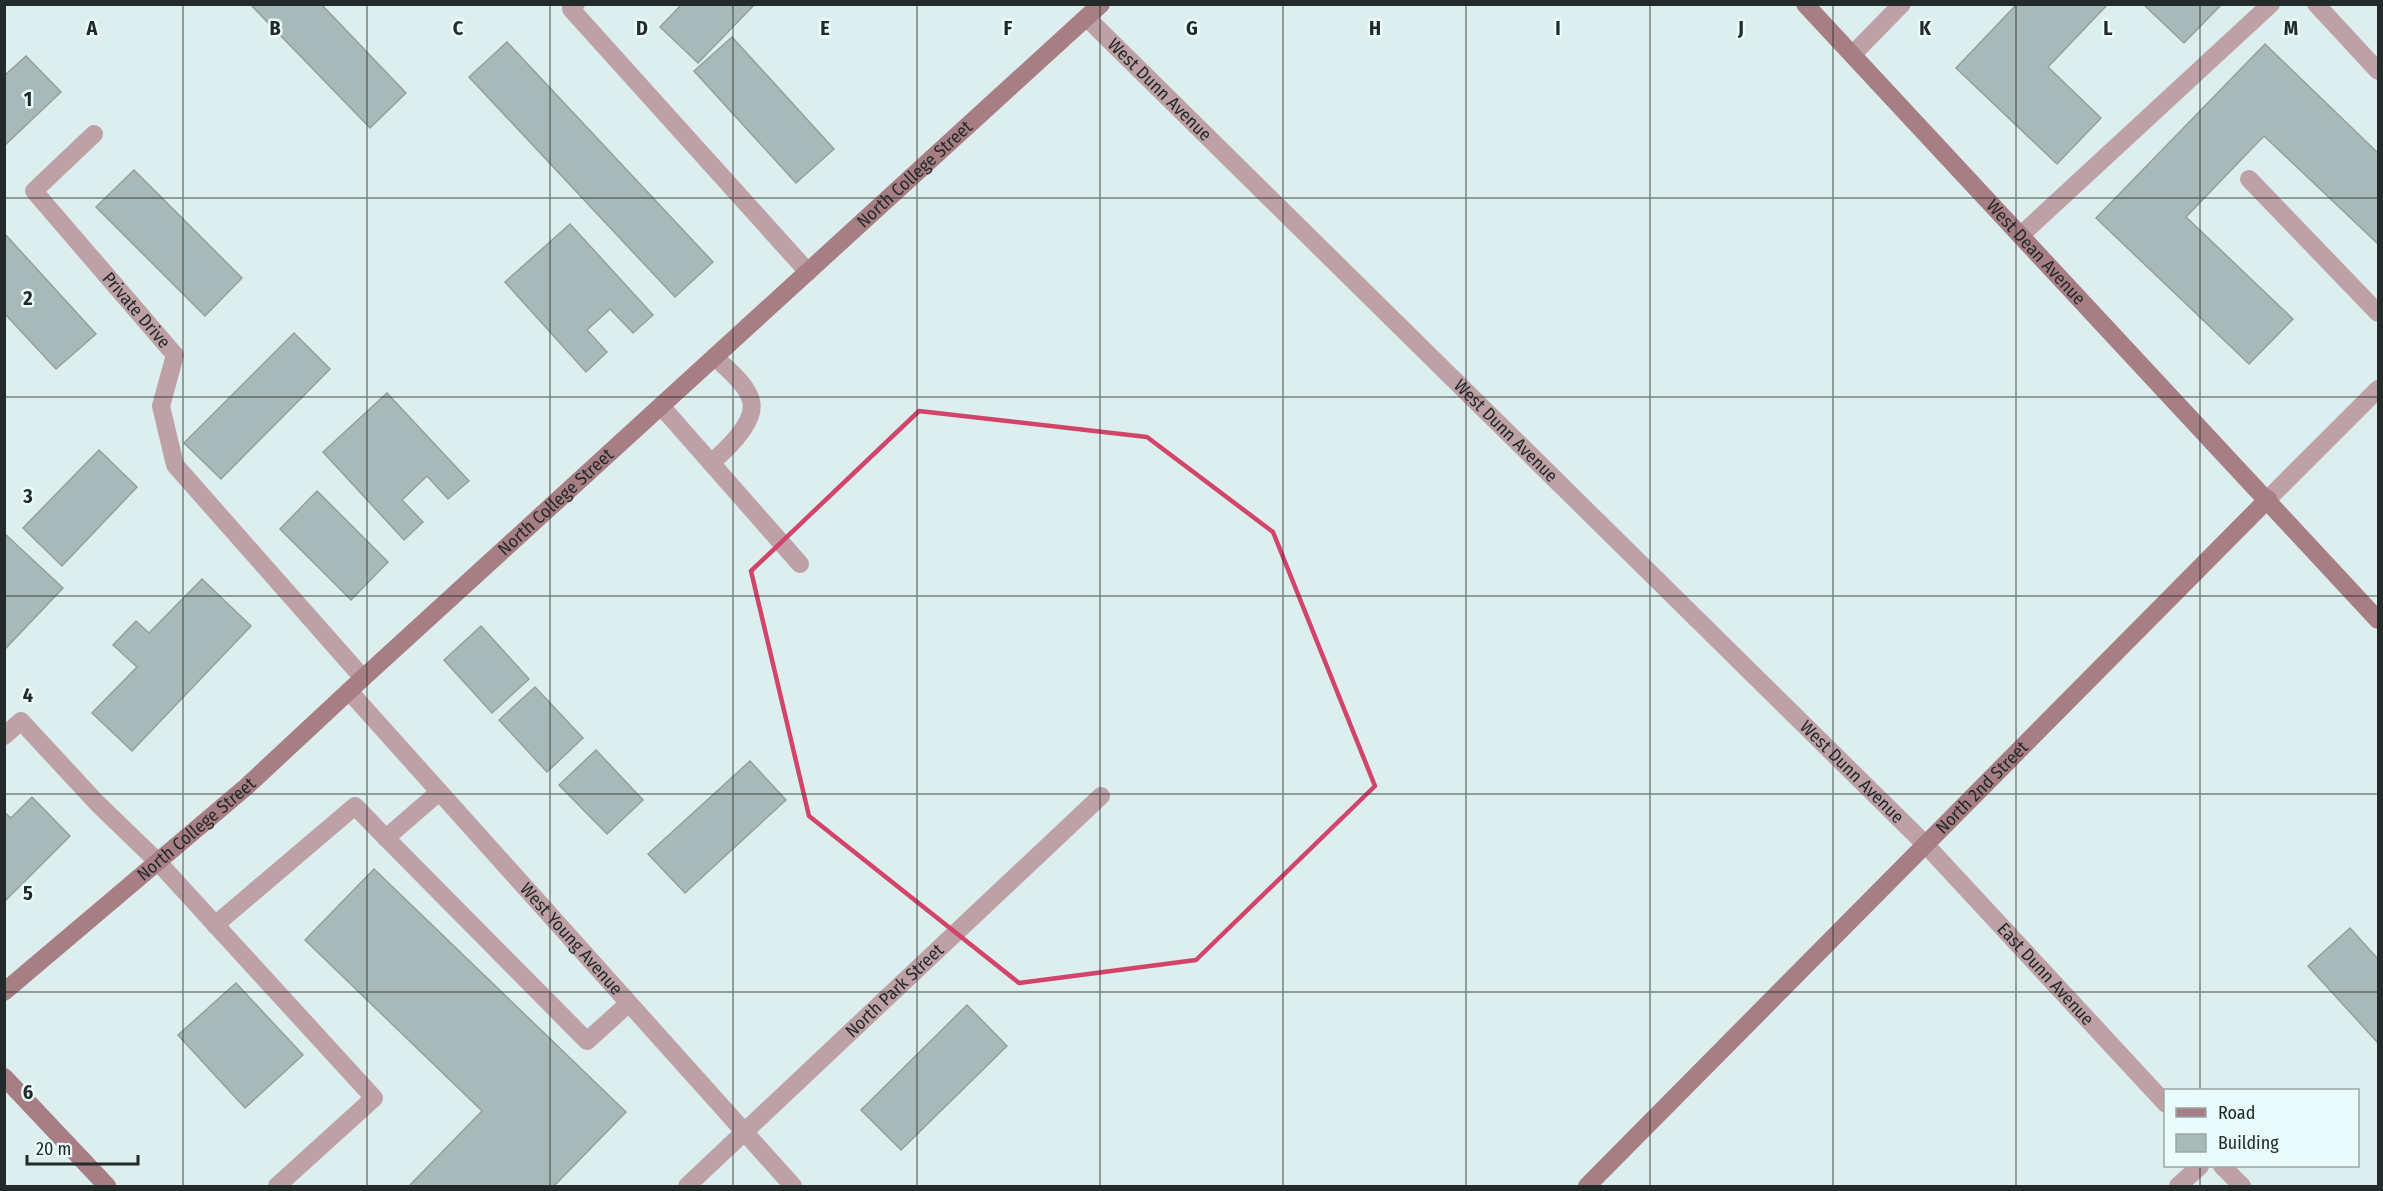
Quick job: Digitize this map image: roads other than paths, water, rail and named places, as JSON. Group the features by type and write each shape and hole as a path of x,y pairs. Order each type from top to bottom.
{"street":[{"name":"North College Street","path":"4,992 246,787 1101,4"},
{"name":"West Dean Avenue","path":"1805,4 2379,620"},
{"path":"1852,54 1902,4"},
{"path":"2021,235 2271,4"},
{"path":"2316,4 2379,71"},
{"path":"568,6 808,272"},
{"name":"West Dunn Avenue","path":"1087,18 1925,844"},
{"name":"Private Drive","path":"94,134 34,191 175,355 161,406 175,465 363,678"},
{"path":"2249,179 2379,313"},
{"path":"711,463 734,443 749,418 752,402 744,387 715,357"},
{"name":"North 2nd Street","path":"1587,1186 2379,389"},
{"path":"661,406 800,564"},
{"name":"West Young Avenue","path":"349,691 793,1186"},
{"path":"4,736 21,721 97,803 158,862 374,1098 277,1186"},
{"path":"386,838 439,792"},
{"name":"North Park Street","path":"687,1186 1101,796"},
{"path":"215,925 355,806 587,1041 628,1004"},
{"name":"East Dunn Avenue","path":"1925,844 2164,1102"},
{"path":"4,1077 107,1186"},
{"path":"2178,1186 2199,1167"},
{"path":"2223,1167 2242,1186"}]}
